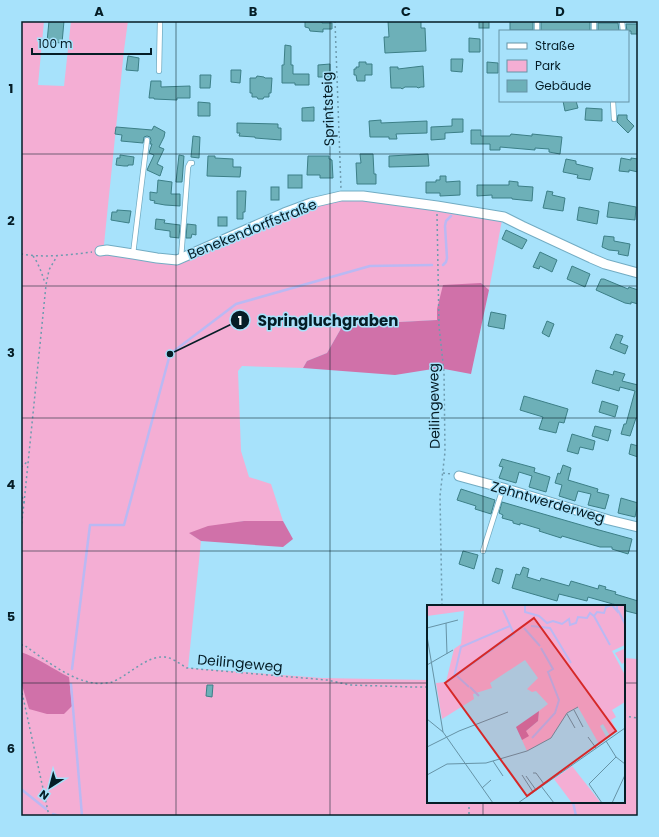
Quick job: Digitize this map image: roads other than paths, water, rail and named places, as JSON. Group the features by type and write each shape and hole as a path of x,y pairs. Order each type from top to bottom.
{"street":[{"name":"Benekendorffstraße","path":"100,251 107,250 177,260 284,213 312,203 341,196 363,196 504,217 598,261 638,273"},
{"name":"Zehntwerderweg","path":"459,476 608,520 638,527"}],"lane":[{"path":"158,71 160,21"},
{"path":"613,102 614,119"},
{"path":"134,254 147,140"},
{"path":"181,258 188,168 192,163"},
{"path":"483,551 503,488"}],"waterway":[{"path":"443,265 447,258 445,226 446,221 451,216"},
{"path":"72,669 90,525 124,525 170,354 236,304 370,266 432,265"},
{"path":"71,684 82,816"},
{"path":"21,789 46,809"},
{"path":"573,803 576,816"},
{"path":"53,814 59,816"}],"place":[{"name":"Springluchgraben","path":"170,354"}]}
